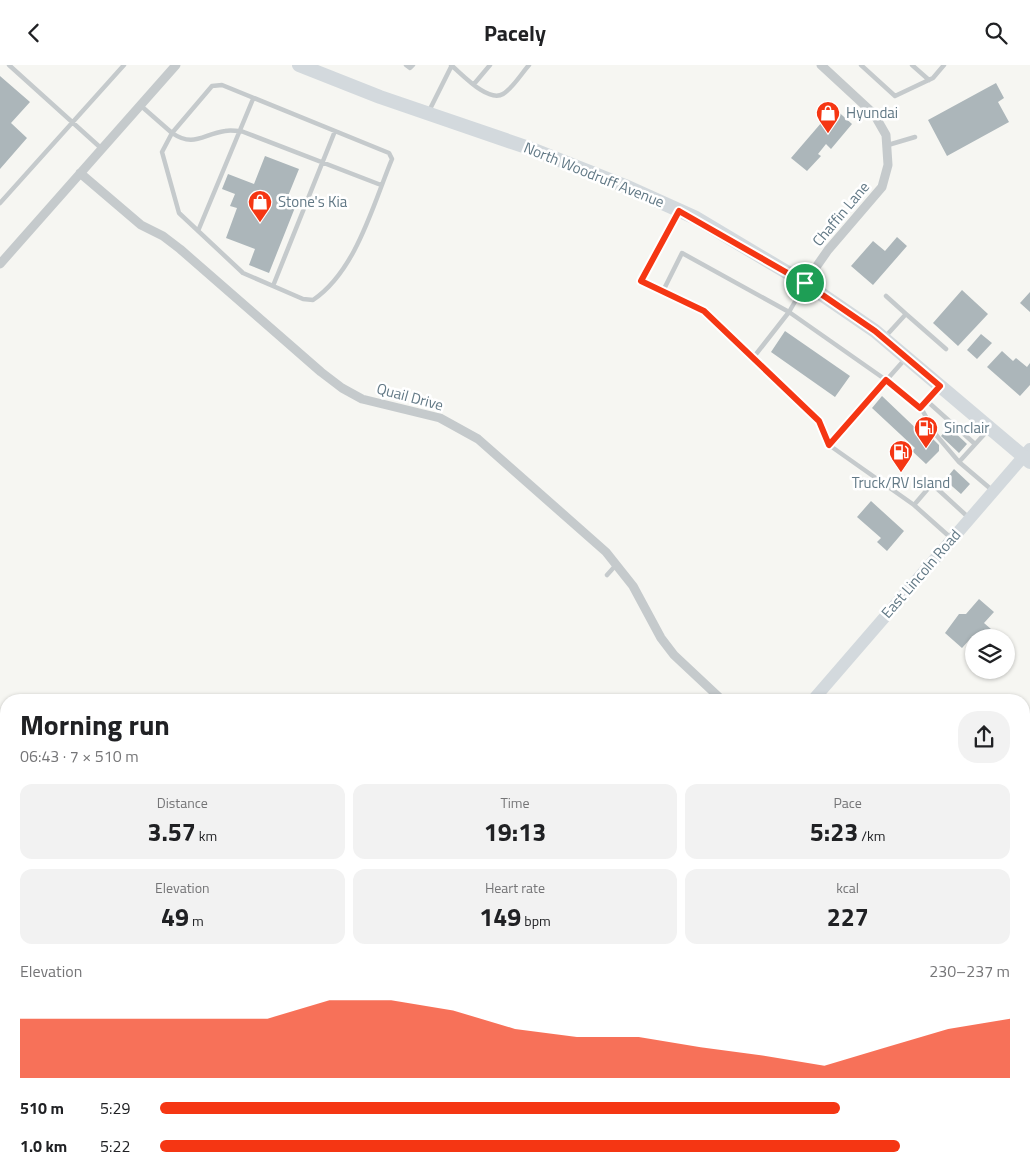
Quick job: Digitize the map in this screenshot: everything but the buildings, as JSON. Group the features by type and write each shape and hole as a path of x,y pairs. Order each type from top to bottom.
{"main road":[{"name":"North Woodruff Avenue","path":"299,65 380,97 538,151 625,186 679,211 805,283 884,338 989,428 1028,456"},
{"name":"East Lincoln Road","path":"818,694 969,518 1028,456"}],"street":[{"path":"0,264 176,65"},
{"name":"Chaffin Lane","path":"805,283 828,250 882,187 888,165 886,135 874,114 821,65"},
{"name":"Quail Drive","path":"80,173 141,225 163,236 180,249 320,372 342,388 362,399 440,418 478,439 606,552 633,586 661,638 674,655 716,694"}],"lane":[{"path":"9,65 102,149"},
{"path":"0,203 124,65"},
{"path":"406,65 410,68 412,65"},
{"path":"428,112 451,65 486,95 502,95 529,65"},
{"path":"474,84 490,65"},
{"path":"861,65 895,95 929,80 944,65"},
{"path":"912,65 929,80"},
{"path":"222,85 253,99 390,153 392,159 349,264 320,296 313,300 303,299 243,273 179,213 163,157 163,147 172,133 212,86 222,85"},
{"path":"198,231 253,99"},
{"path":"140,105 182,140 190,140 224,131 241,131 381,185"},
{"path":"273,286 335,131"},
{"path":"888,145 915,137"},
{"path":"679,211 641,281 704,311 819,421 829,445 914,505 952,538"},
{"path":"663,291 682,253 789,312 886,380 920,408 937,436 960,463 993,491"},
{"path":"754,358 789,312 805,283"},
{"path":"886,296 946,349"},
{"path":"884,338 906,314"},
{"path":"829,445 907,357"},
{"path":"920,408 940,386"},
{"path":"928,401 975,444"},
{"path":"960,463 989,428"},
{"path":"914,505 932,484 969,518"},
{"path":"607,575 617,564"}],"place":[{"name":"Hyundai","path":"828,134"},
{"name":"Stone's Kia","path":"260,223"},
{"name":"Sinclair","path":"926,449"},
{"name":"Truck/RV Island","path":"901,473"}],"route":[{"path":"679,211 696,218 805,283 875,331 940,386 928,401 920,408 886,380 829,445 819,421 704,311 641,281 679,211"}]}
